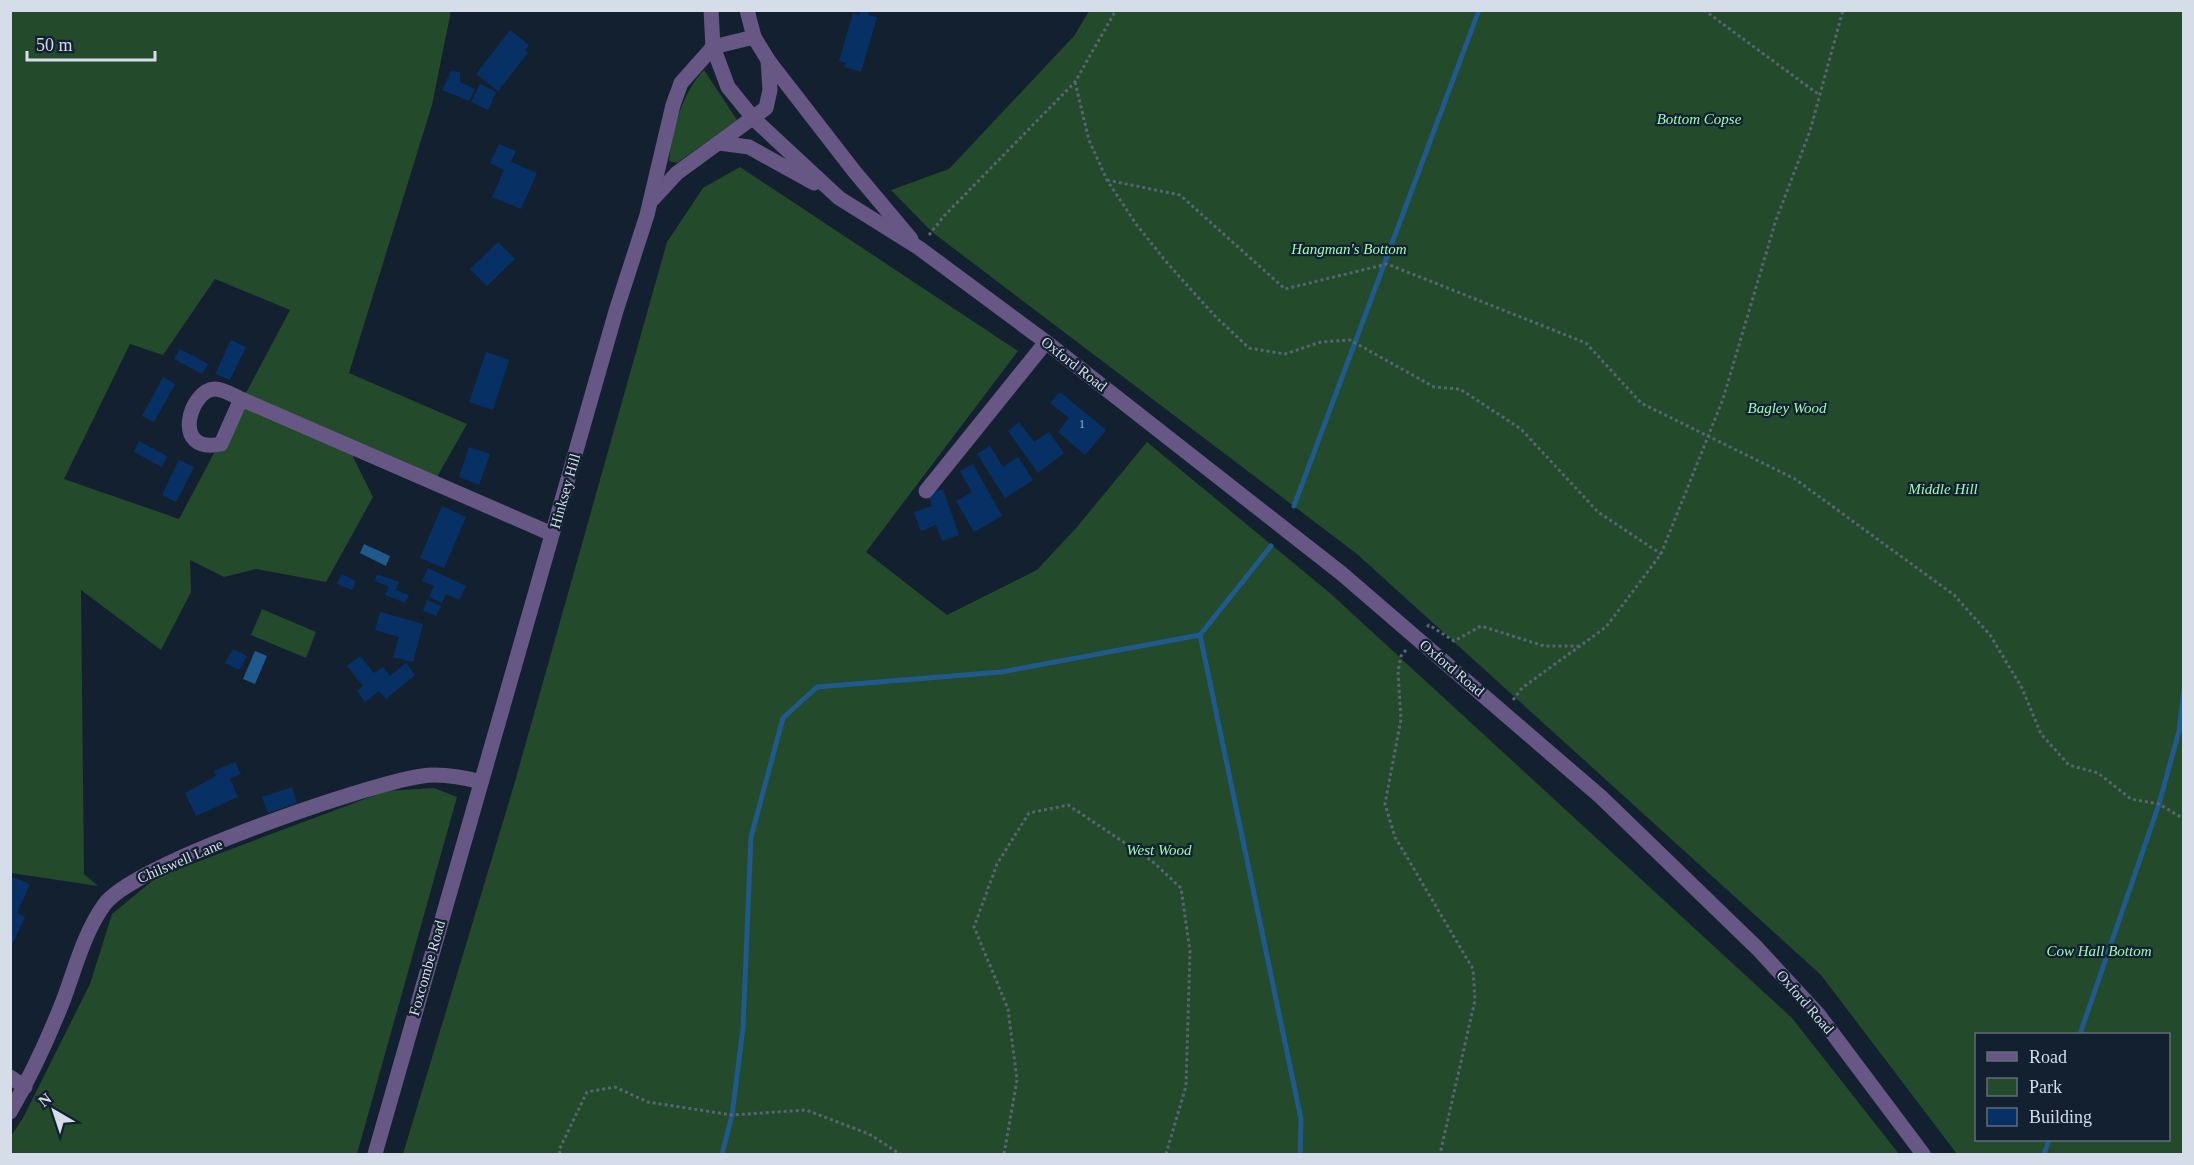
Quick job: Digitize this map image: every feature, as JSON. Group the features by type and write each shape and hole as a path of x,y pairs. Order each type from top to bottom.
{"street":[{"name":"Oxford Road","path":"711,10 713,46 728,87 754,118 839,198"},
{"name":"Oxford Road","path":"747,10 754,37 768,60 846,161 919,249"},
{"path":"713,46 754,37"},
{"name":"Hinksey Hill","path":"481,782 651,202 673,105 681,83 713,46"},
{"path":"754,118 766,108 770,90 768,60"},
{"name":"Hinksey Hill","path":"651,202 677,173 754,118"},
{"name":"Oxford Road","path":"719,143 749,147 839,198 919,249 1046,342 1341,573 1601,797 1757,948 1818,1014 1923,1155"},
{"path":"926,491 1046,342"},
{"path":"241,399 552,534"},
{"name":"Chilswell Lane","path":"10,1112 25,1087 51,1032 91,927 105,903 128,884 187,856 319,804 395,781 426,776 457,776 481,782"},
{"name":"Foxcombe Road","path":"375,1155 481,782"},
{"path":"10,1077 25,1087"}],"path":[{"path":"919,249 944,216 1075,82 1116,10"},
{"path":"1704,10 1818,94"},
{"path":"1515,697 1522,688 1606,627 1661,554 1724,399 1776,220 1809,130 1843,10"},
{"path":"1075,82 1089,140 1107,180 1136,224 1168,264 1215,316 1249,348 1285,354 1321,342 1350,340 1434,387 1460,389 1521,429 1598,512 1661,554"},
{"path":"1107,180 1180,195 1285,289 1387,264 1586,342 1641,403 1710,434 1796,479 1954,595 1990,635 2022,688 2041,734 2069,765 2098,773 2130,800 2159,804 2184,819"},
{"path":"1440,1155 1475,1000 1473,969 1399,846 1384,804 1401,719 1398,672 1401,656 1429,625 1454,641 1481,626 1544,646 1579,646"},
{"path":"1004,1155 1017,1080 1008,1009 974,927 997,864 1029,813 1068,805 1152,861 1181,888 1190,951 1186,1086 1166,1155"},
{"path":"560,1155 559,1150 587,1092 615,1087 648,1102 732,1115 806,1110 869,1134 900,1155"}],"green space":[{"path":"11,11 451,11 432,105 349,373 467,424 437,477 361,443 353,457 373,497 326,582 256,569 224,577 190,560 191,592 161,650 81,590 84,874 98,886 11,873","holes":["215,279 290,310 179,519 64,479 130,344 163,355"]},
{"name":"Bagley Wood","path":"1089,11 2183,11 2183,1154 1957,1154 1821,975 1357,554 932,232 891,190 949,169 1074,36"},
{"path":"704,70 737,120 677,163 669,161 679,112 696,79"},
{"name":"West Wood","path":"740,167 1018,351 866,552 947,615 1037,570 1077,527 1147,442 1331,594 1792,1018 1899,1154 403,1154 514,785 667,242 703,188"},
{"path":"262,609 316,632 306,658 251,635"},
{"path":"434,788 457,797 357,1154 11,1154 11,1136 23,1118 90,984 112,914 157,877 386,791"}],"water":[{"path":"364,544 390,556 386,566 360,553"},
{"path":"255,651 267,656 255,684 243,679"}],"building":[{"path":"861,10 870,10 868,15 877,17 861,72 845,67 846,63 839,61 853,13 859,15"},
{"path":"510,30 529,45 525,50 528,53 498,91 476,74"},
{"path":"451,71 460,72 460,82 475,89 469,101 442,90"},
{"path":"480,84 496,92 488,110 471,102"},
{"path":"499,144 516,151 511,162 537,173 521,209 492,197 504,170 490,163"},
{"path":"498,242 515,259 487,286 470,269"},
{"path":"231,340 246,347 230,380 215,374"},
{"path":"180,349 208,364 202,374 174,359"},
{"path":"486,352 509,360 493,410 469,402"},
{"path":"163,377 175,384 154,422 142,416"},
{"path":"1060,392 1106,430 1085,455 1058,432 1069,418 1050,403"},
{"path":"1019,422 1034,442 1049,432 1064,453 1038,473 1008,431"},
{"path":"139,441 167,456 162,467 134,452"},
{"path":"990,446 1003,467 1018,457 1033,480 1005,498 977,454"},
{"path":"469,447 490,454 479,485 459,477"},
{"path":"179,460 194,467 176,502 162,495"},
{"path":"973,464 1002,516 974,532 956,501 972,492 960,471"},
{"path":"943,489 959,535 942,541 936,525 921,531 914,512 932,506 928,494"},
{"path":"442,506 466,517 444,568 420,558"},
{"path":"428,568 466,586 459,600 446,594 442,603 429,597 434,586 422,581"},
{"path":"342,574 356,581 352,590 337,584"},
{"path":"377,574 399,582 396,590 409,595 405,603 385,595 389,587 375,581"},
{"path":"427,600 441,606 436,616 423,611"},
{"path":"380,612 423,624 413,662 393,657 399,637 375,630"},
{"path":"233,649 247,656 239,670 225,663"},
{"path":"360,656 374,673 383,667 390,676 406,663 415,675 386,699 379,691 365,702 357,691 363,686 347,666"},
{"path":"235,762 241,774 230,779 238,797 196,816 185,793 216,776 214,771"},
{"path":"292,787 297,803 268,813 262,797"},
{"path":"10,876 30,884 17,913 25,917 10,949"}],"waterway":[{"path":"1294,506 1479,10"},
{"path":"1271,546 1200,635 1301,1119 1300,1154"},
{"path":"722,1154 732,1115 743,1028 751,837 783,718 817,687 1001,672 1200,635"},
{"path":"2080,1033 2159,804 2179,731 2184,689"},
{"path":"2044,1154 2049,1141"}],"park label":[{"name":"Bottom Copse","path":"1699,119"},
{"name":"Hangman's Bottom","path":"1349,249"},
{"name":"Middle Hill","path":"1943,489"},
{"name":"Cow Hall Bottom","path":"2099,951"}]}
